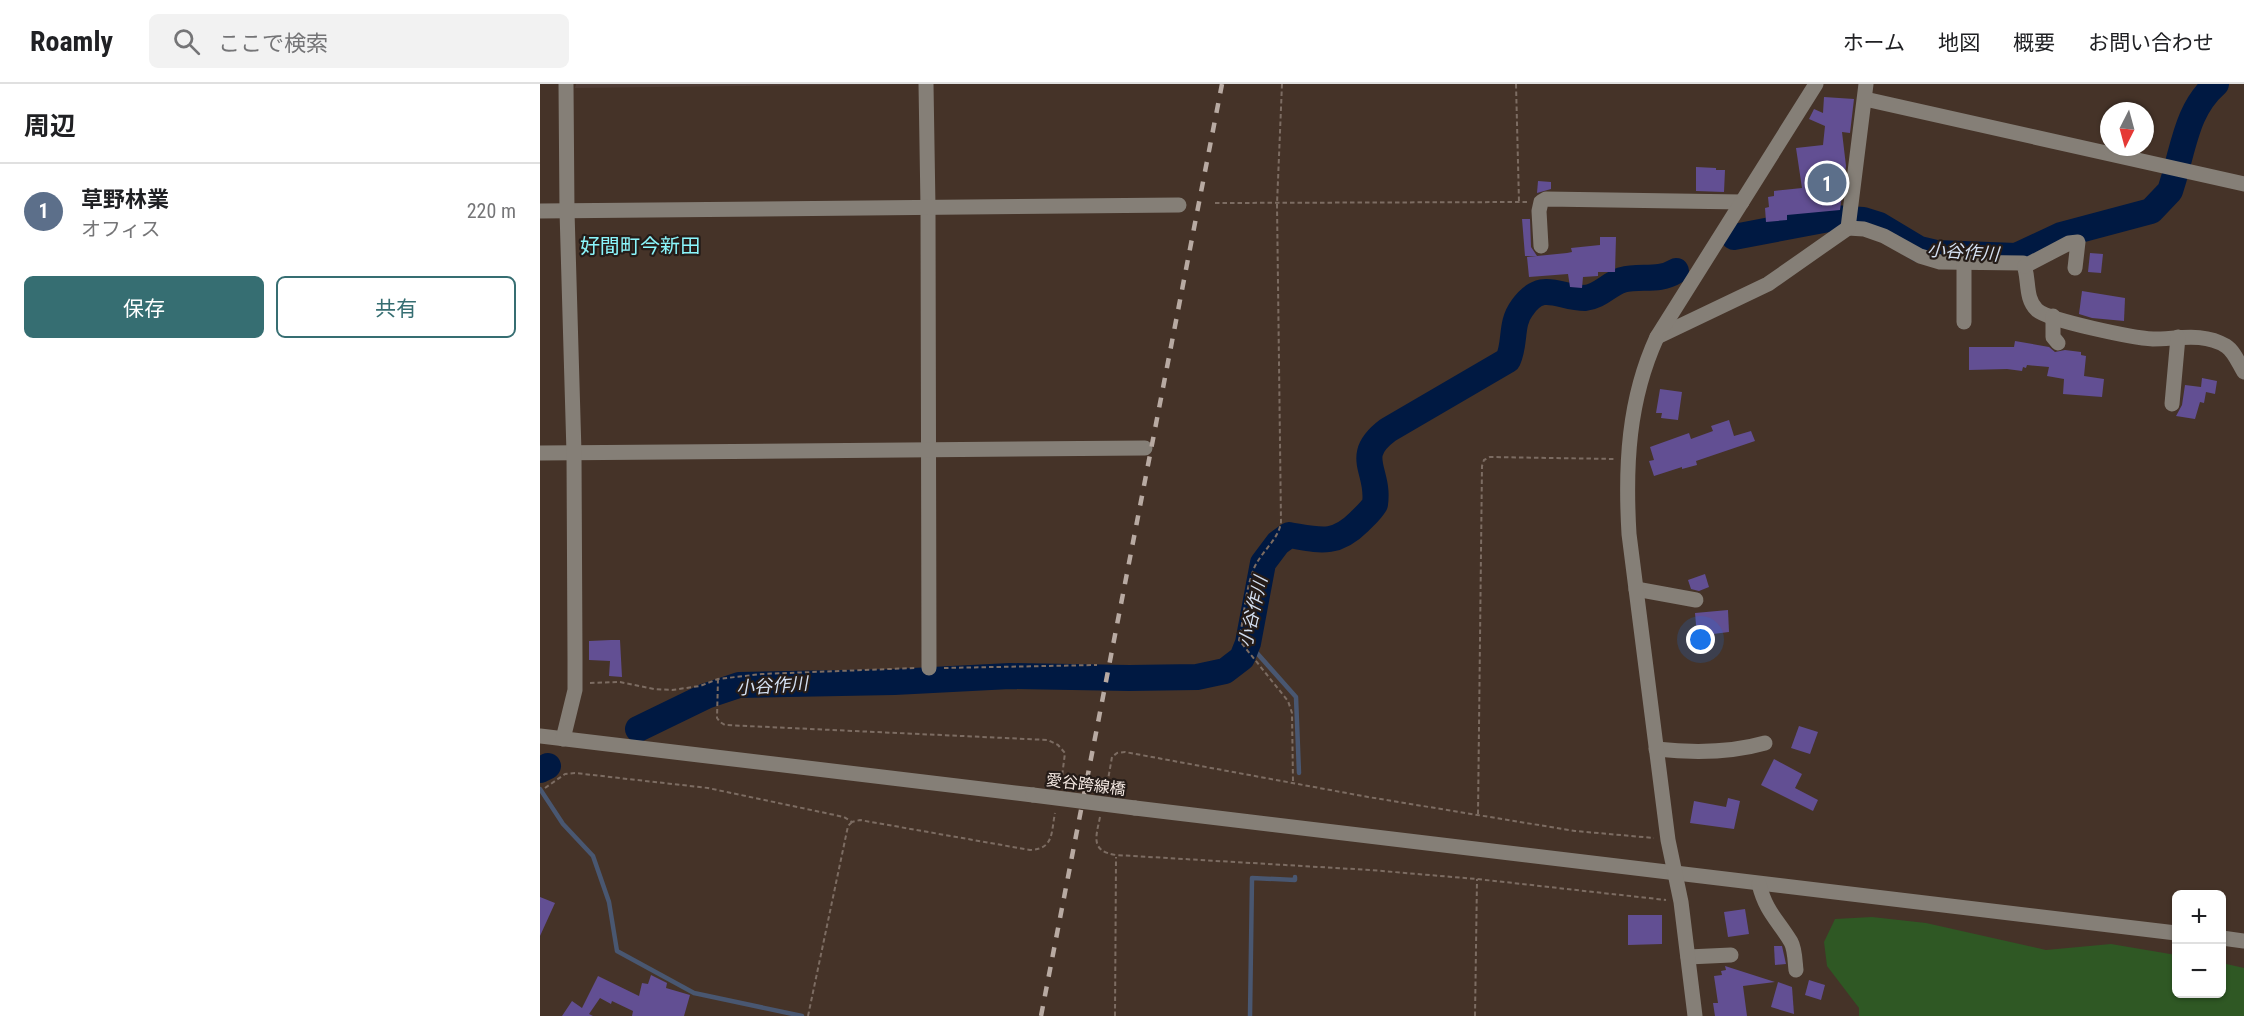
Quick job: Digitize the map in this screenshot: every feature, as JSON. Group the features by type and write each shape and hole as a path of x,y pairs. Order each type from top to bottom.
{"street":[{"path":"563,739 575,684 574,453 566,84"},
{"path":"926,84 929,668"},
{"path":"1695,1016 1688,957 1668,840 1636,589 1627,498 1628,459 1634,408 1649,354 1657,337 1816,84"},
{"path":"1657,337 1768,284 1849,221 1866,91 2244,184"},
{"path":"1541,246 1539,211 1541,202 1548,199 1742,202"},
{"path":"540,211 1179,205"},
{"path":"1849,221 1884,236 1920,256 1940,262 2023,262 2027,272 2027,286 2031,300 2038,310 2053,316 2153,339 2178,337 2212,340 2228,347 2244,372"},
{"path":"2025,266 2069,243 2078,242 2075,268"},
{"path":"1964,262 1964,322"},
{"path":"2053,316 2053,337 2058,343"},
{"path":"2172,404 2178,337"},
{"path":"540,453 1145,448"},
{"path":"1636,589 1696,600"},
{"name":"愛谷跨線橋","path":"540,736 2172,933"},
{"path":"1656,749 1685,752 1727,750 1766,743"},
{"path":"1759,884 1772,917 1792,944 1796,970"},
{"path":"2226,938 2244,940"},
{"path":"1688,957 1731,955"}],"path":[{"path":"1282,84 1277,204 1281,522 1279,531 1264,550 1253,570 1239,640 1288,701 1292,713 1293,783"},
{"path":"1516,84 1518,202"},
{"path":"1215,203 1541,202"},
{"path":"1478,814 1482,466 1484,460 1490,457 1628,459"},
{"path":"575,684 610,681 654,690 672,690 700,686 717,679 762,674 1097,665"},
{"path":"717,679 717,699"},
{"path":"808,1015 848,826 852,822"},
{"path":"1115,1016 1116,855"},
{"path":"1475,1016 1477,879"}],"shaded area":[{"path":"576,84 922,84 575,88"}],"green space":[{"path":"1872,917 1926,923 2046,950 2111,944 2172,954 2172,998 2226,998 2226,964 2244,968 2244,1016 1859,1016 1859,1008 1827,966 1824,942 1835,919"}],"building":[{"path":"1824,97 1854,99 1850,133 1842,132 1846,166 1840,210 1787,215 1787,220 1766,222 1765,208 1769,207 1768,197 1774,196 1774,191 1802,188 1796,148 1823,145 1825,126 1809,119 1814,109 1823,113"},
{"path":"1696,167 1725,170 1724,192 1696,191"},
{"path":"1538,181 1551,182 1551,189 1537,193"},
{"path":"1522,219 1530,219 1531,247 1537,256 1525,256"},
{"path":"1600,237 1616,237 1615,272 1598,272 1598,276 1583,277 1582,288 1570,287 1568,274 1529,277 1527,257 1567,253 1572,252 1571,248 1600,245"},
{"path":"2090,253 2103,254 2101,273 2088,272"},
{"path":"2082,291 2125,298 2124,321 2092,318 2079,314"},
{"path":"2015,341 2049,347 2055,352 2065,350 2081,352 2081,355 2086,356 2084,376 2104,379 2102,397 2063,394 2064,379 2047,376 2049,367 2027,365 2022,371 1969,370 1969,347 2014,347"},
{"path":"2202,378 2217,381 2215,394 2206,392 2204,403 2200,402 2195,419 2176,416 2182,405 2185,385 2201,387"},
{"path":"1660,389 1682,392 1678,420 1661,418 1662,413 1656,413"},
{"path":"1729,420 1734,436 1751,431 1755,441 1696,461 1697,465 1654,476 1649,461 1654,460 1650,447 1689,433 1691,439 1713,431 1711,426"},
{"path":"1705,574 1709,587 1699,591 1691,589 1688,580"},
{"path":"1728,610 1729,632 1697,636 1695,613"},
{"path":"620,640 622,677 609,676 610,661 589,660 589,641"},
{"path":"1799,726 1818,732 1810,754 1791,748"},
{"path":"1774,759 1802,774 1795,788 1818,800 1813,811 1761,785"},
{"path":"1728,798 1740,801 1734,829 1690,823 1694,801 1726,807"},
{"path":"540,897 555,903 540,936"},
{"path":"1745,909 1749,934 1728,937 1724,912"},
{"path":"1628,915 1662,915 1662,944 1628,945"},
{"path":"1774,946 1782,946 1786,964 1775,965"},
{"path":"1725,966 1775,982 1743,986 1747,1016 1715,1016 1713,1003 1718,1003 1714,976 1722,975 1721,971 1726,970"},
{"path":"651,975 667,983 666,988 690,995 684,1016 632,1016 633,1011 600,998 589,1014 593,1016 562,1016 572,1001 582,1008 598,976 639,996 642,983 648,984"},
{"path":"1809,980 1825,985 1821,1000 1805,995"},
{"path":"1778,982 1792,987 1794,1014 1771,1007"}],"waterway":[{"name":"小谷作川","path":"2178,163 2187,130 2196,110 2216,84"},
{"name":"小谷作川","path":"1734,237 1834,218 1863,220 1879,225 1919,249 1936,253 2016,256 2061,235 2151,211 2170,191 2174,178"},
{"name":"小谷作川","path":"638,729 706,696 739,685 894,682 1010,676 1197,677 1225,671 1242,658 1248,643 1263,563 1278,543 1289,535 1318,539 1334,538 1350,530 1359,522 1375,504 1376,492 1369,456 1377,440 1388,430 1508,360 1518,314 1529,299 1544,292 1585,298 1622,280 1663,276 1676,271"},
{"path":"1248,643 1296,697 1299,773"},
{"name":"小谷作川","path":"540,770 548,766"},
{"path":"540,789 563,824 593,856 609,902 617,951 694,993 802,1016"},
{"path":"1250,1016 1252,878 1295,880 1295,877"}],"railway":[{"path":"1041,1016 1222,84"}],"place":[{"name":"草野林業","path":"1827,183"}],"district":[{"name":"好間町今新田","path":"640,246"}]}
